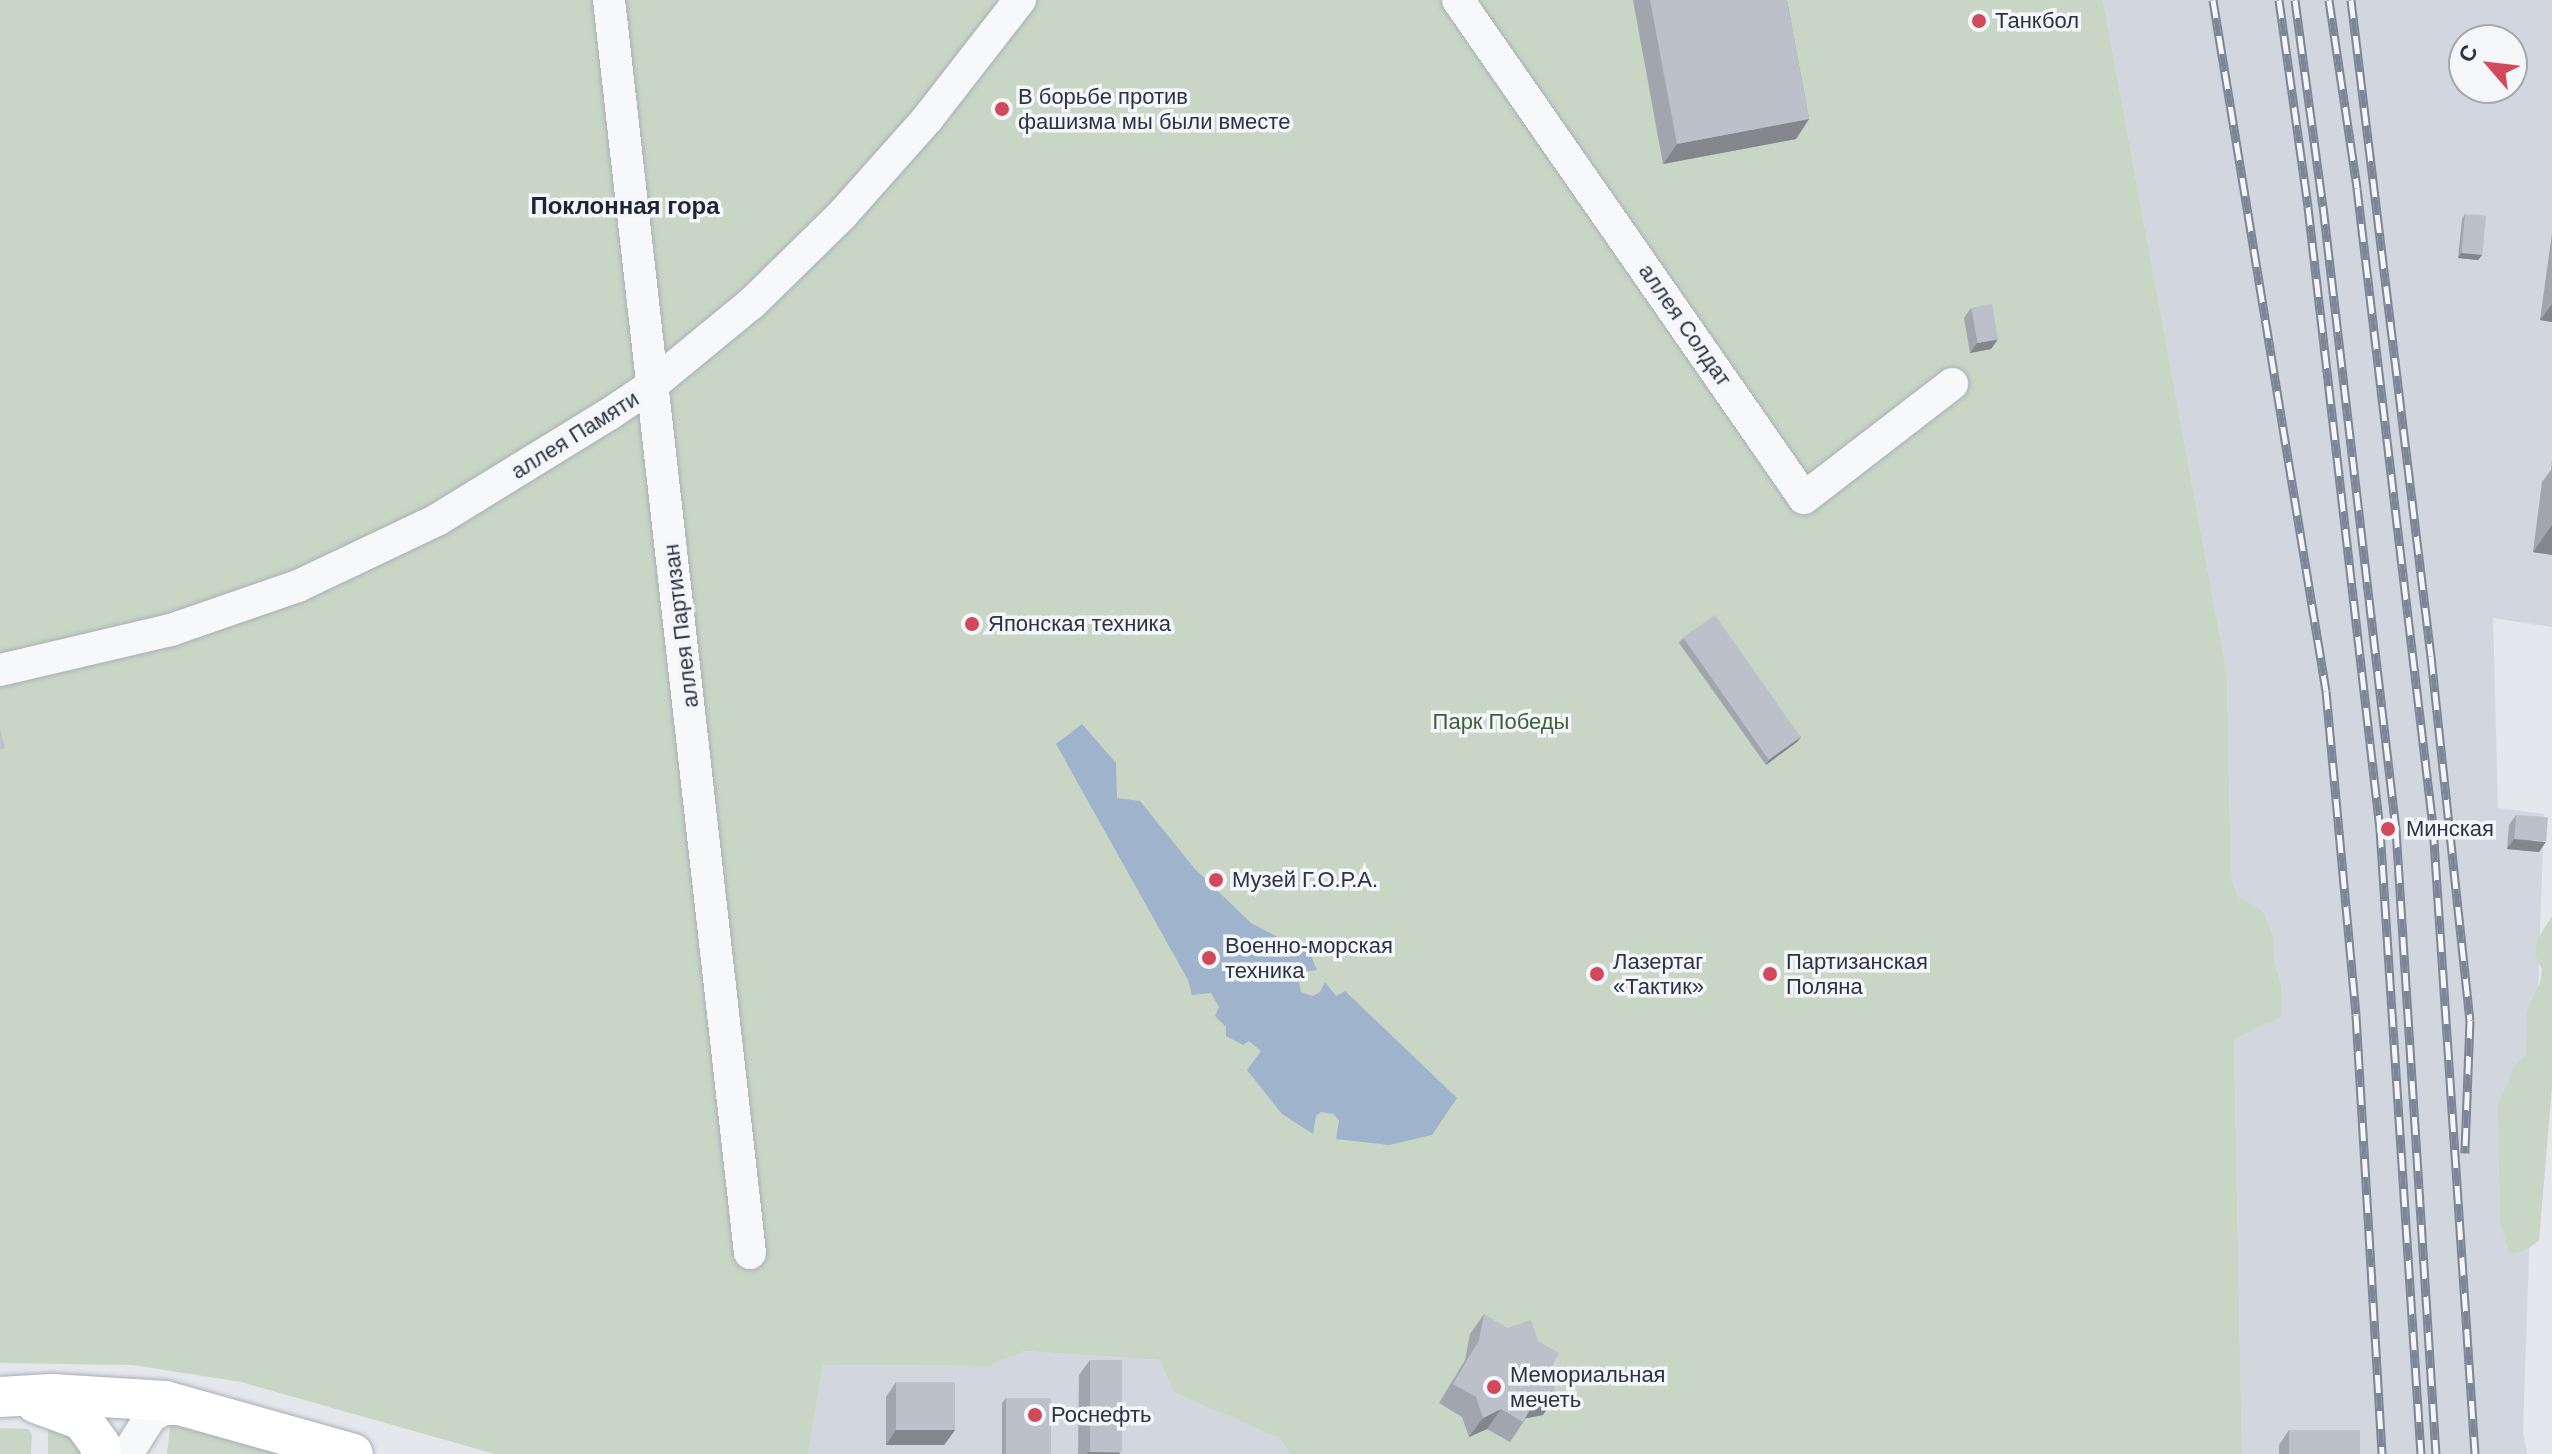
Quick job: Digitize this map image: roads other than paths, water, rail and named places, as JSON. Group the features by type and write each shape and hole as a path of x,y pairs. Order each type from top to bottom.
{"main road":[{"path":"2,1397 52,1394 134,1397 248,1422 353,1454"},
{"path":"2,1397 40,1404 82,1420 100,1445 101,1454"}],"street":[{"name":"аллея Партизан","path":"609,0 651,386 722,980 750,1253"},
{"name":"аллея Памяти","path":"0,670 171,630 298,586 437,520 651,386 751,304 842,215 928,118 1020,0"},
{"name":"аллея Солдат","path":"1458,0 1804,498 1952,384"},
{"path":"127,1454 151,1416 164,1409 187,1409"}],"water":[{"path":"1082,724 1116,763 1117,798 1140,801 1195,869 1251,923 1310,954 1317,970 1302,972 1298,977 1301,992 1313,996 1320,992 1325,982 1336,996 1345,991 1457,1098 1432,1135 1389,1145 1336,1139 1339,1120 1333,1114 1321,1112 1316,1116 1313,1134 1282,1114 1247,1070 1261,1051 1249,1041 1243,1045 1226,1036 1226,1027 1215,1016 1219,1007 1211,993 1192,995 1188,980 1056,744"}],"railway":[{"path":"2213,0 2326,691 2356,1015 2382,1454"},
{"path":"2279,0 2308,207 2380,829 2421,1454"},
{"path":"2295,0 2323,206 2396,829 2436,1454"},
{"path":"2329,0 2357,188 2433,826 2475,1454"},
{"path":"2351,0 2431,656 2470,1020 2465,1153"}],"place":[{"name":"Танкбол","path":"1979,21"},
{"name":"В борьбе против фашизма мы были вместе","path":"1002,109"},
{"name":"Японская техника","path":"972,624"},
{"name":"Минская","path":"2388,829"},
{"name":"Музей Г.О.Р.А.","path":"1216,880"},
{"name":"Военно-морская техника","path":"1209,958"},
{"name":"Лазертаг «Тактик»","path":"1597,974"},
{"name":"Партизанская Поляна","path":"1770,974"},
{"name":"Мемориальная мечеть","path":"1494,1387"},
{"name":"Роснефть","path":"1035,1415"}],"district":[{"name":"Поклонная гора","path":"625,206"}],"park label":[{"name":"Парк Победы","path":"1501,722"}]}
